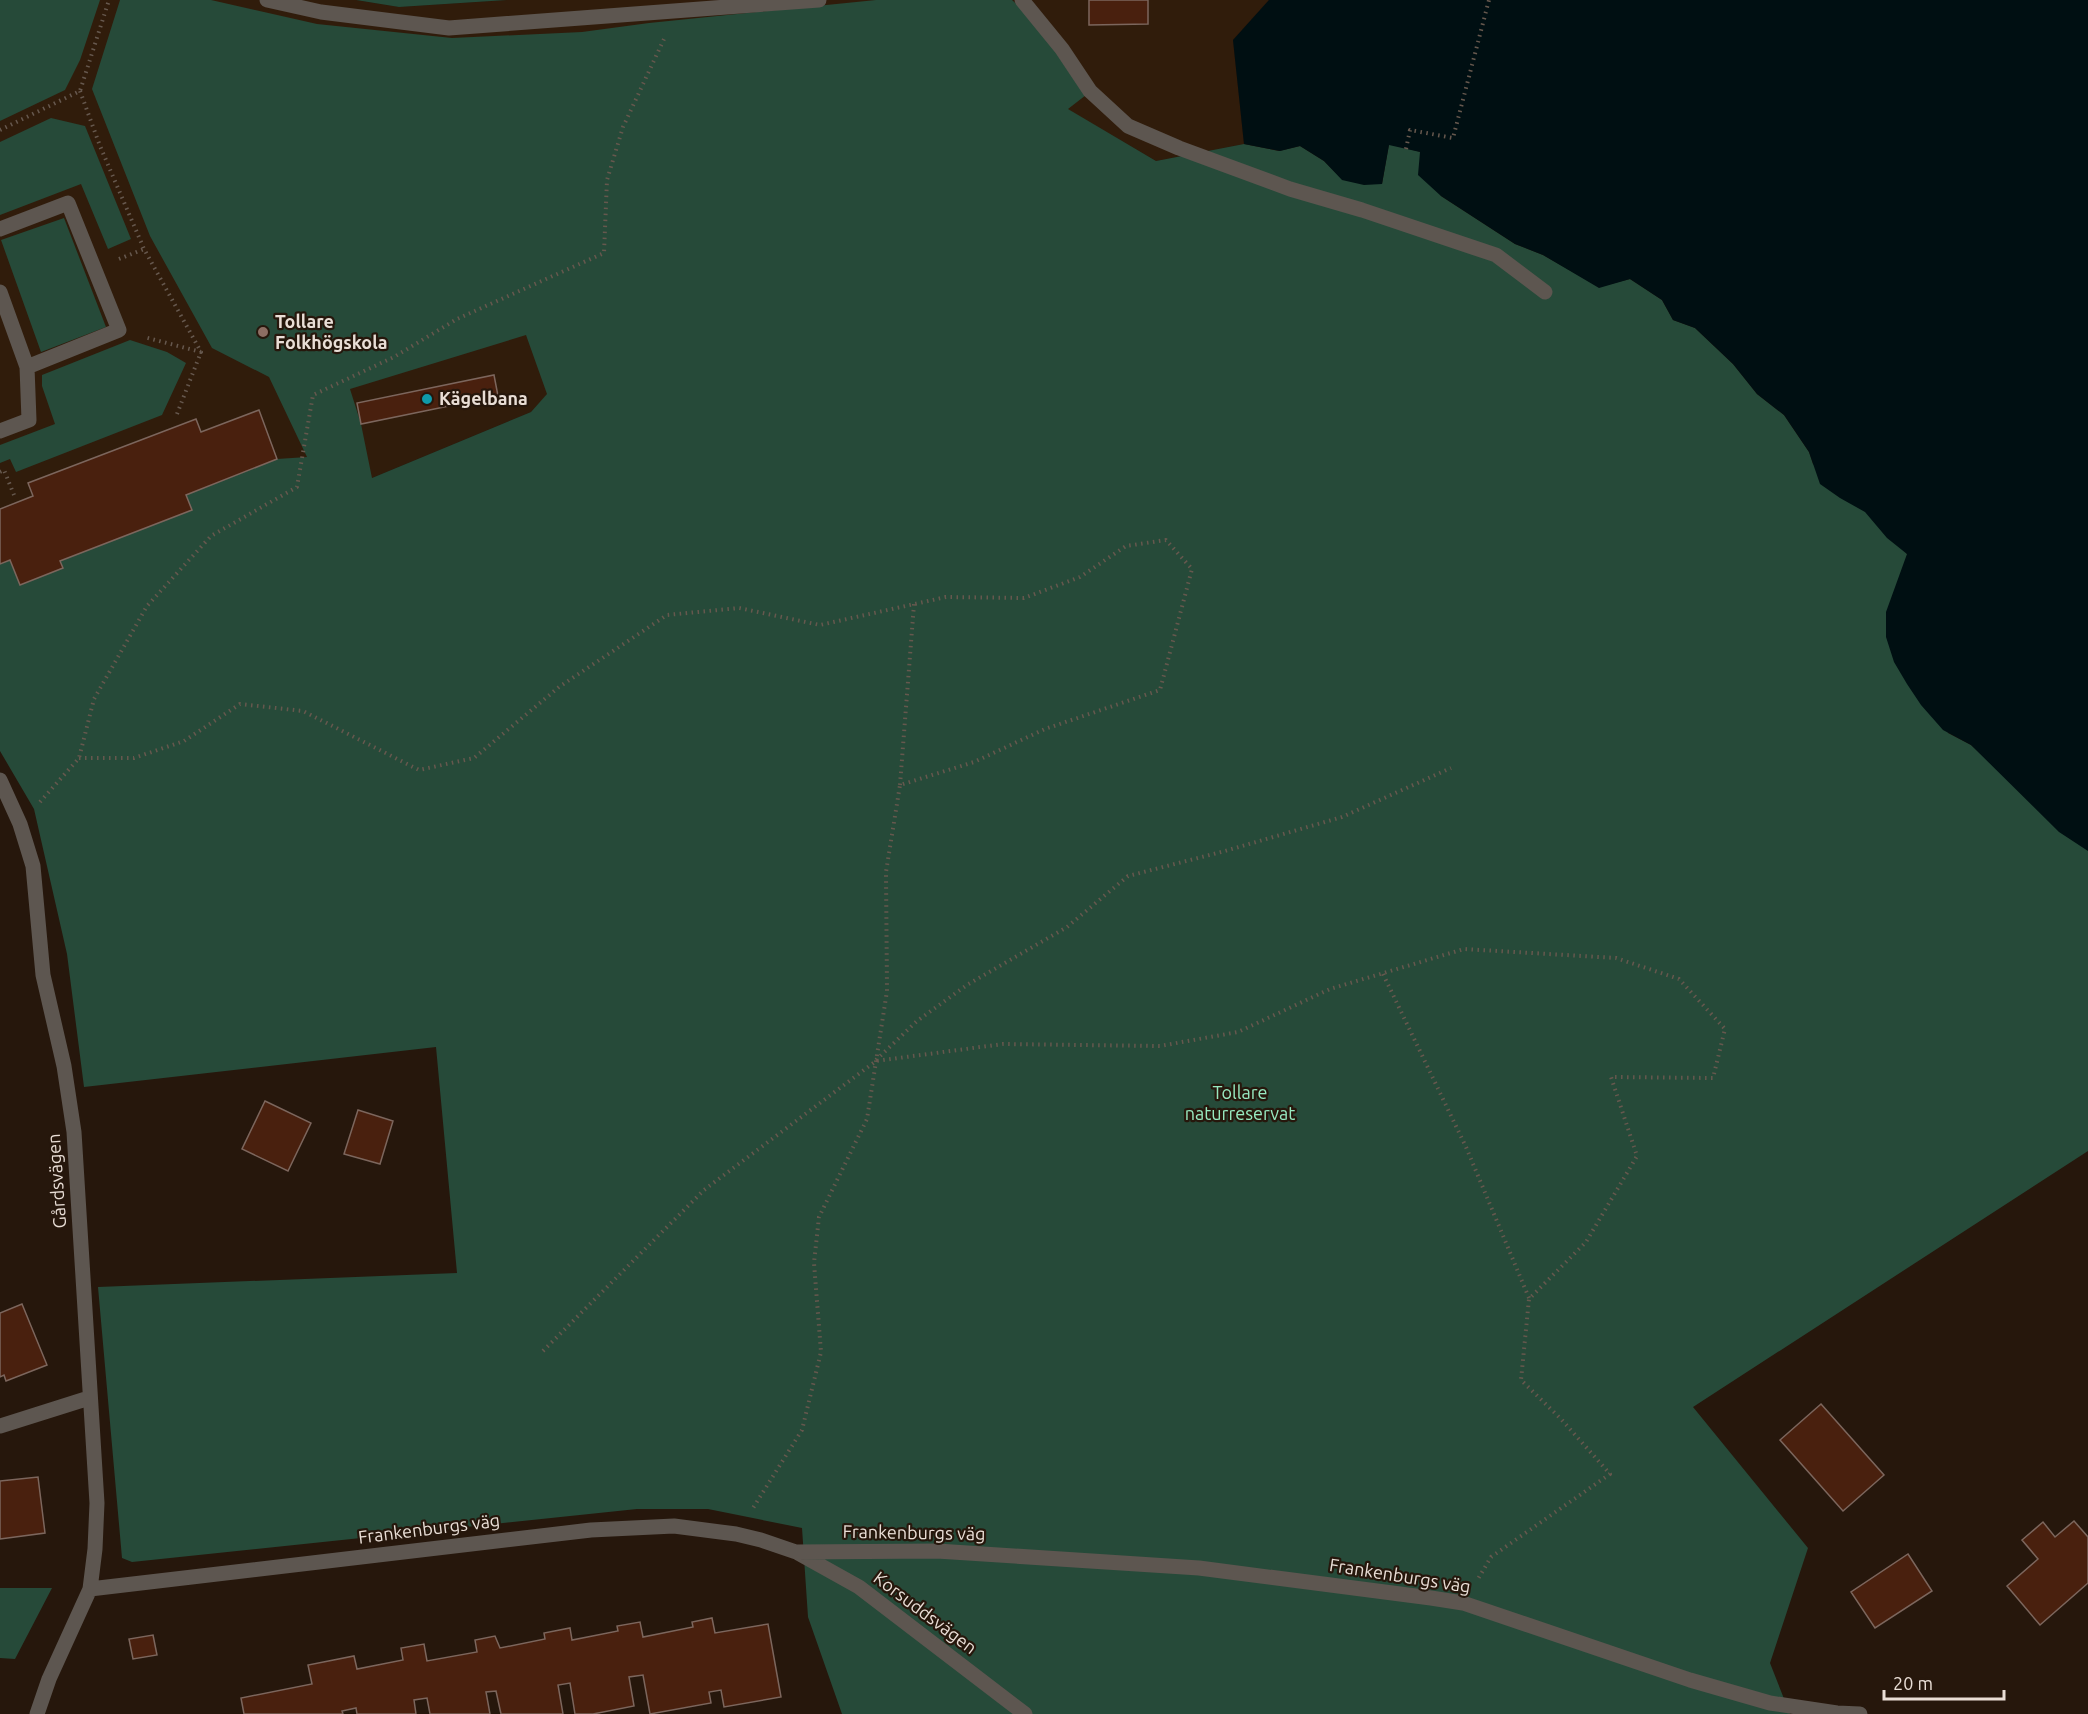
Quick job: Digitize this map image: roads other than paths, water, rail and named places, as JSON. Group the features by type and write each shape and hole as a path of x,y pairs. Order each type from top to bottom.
{"street":[{"path":"267,0 321,12 449,28 819,0"},
{"path":"1022,0 1062,49 1090,91 1128,126 1179,148 1290,189 1362,210 1496,255 1545,292"},
{"path":"0,229 68,203 119,330 27,366"},
{"path":"0,292 27,366 30,420 0,431"},
{"name":"Gårdsvägen","path":"0,780 20,824 33,866 43,975 64,1066 74,1132 97,1503 90,1589"},
{"path":"0,1426 89,1398"},
{"name":"Frankenburgs väg","path":"90,1589 591,1530 674,1526 736,1534 796,1552 937,1551 1199,1568 1463,1603 1690,1680 1758,1700 1837,1713 1860,1714"},
{"name":"Korsuddsvägen","path":"796,1552 859,1587 1025,1714"},
{"path":"37,1714 49,1679 90,1589"}],"place":[{"name":"Tollare Folkhögskola","path":"263,332"},
{"name":"Kägelbana","path":"427,399"}],"park label":[{"name":"Tollare naturreservat","path":"1240,1103"}]}
